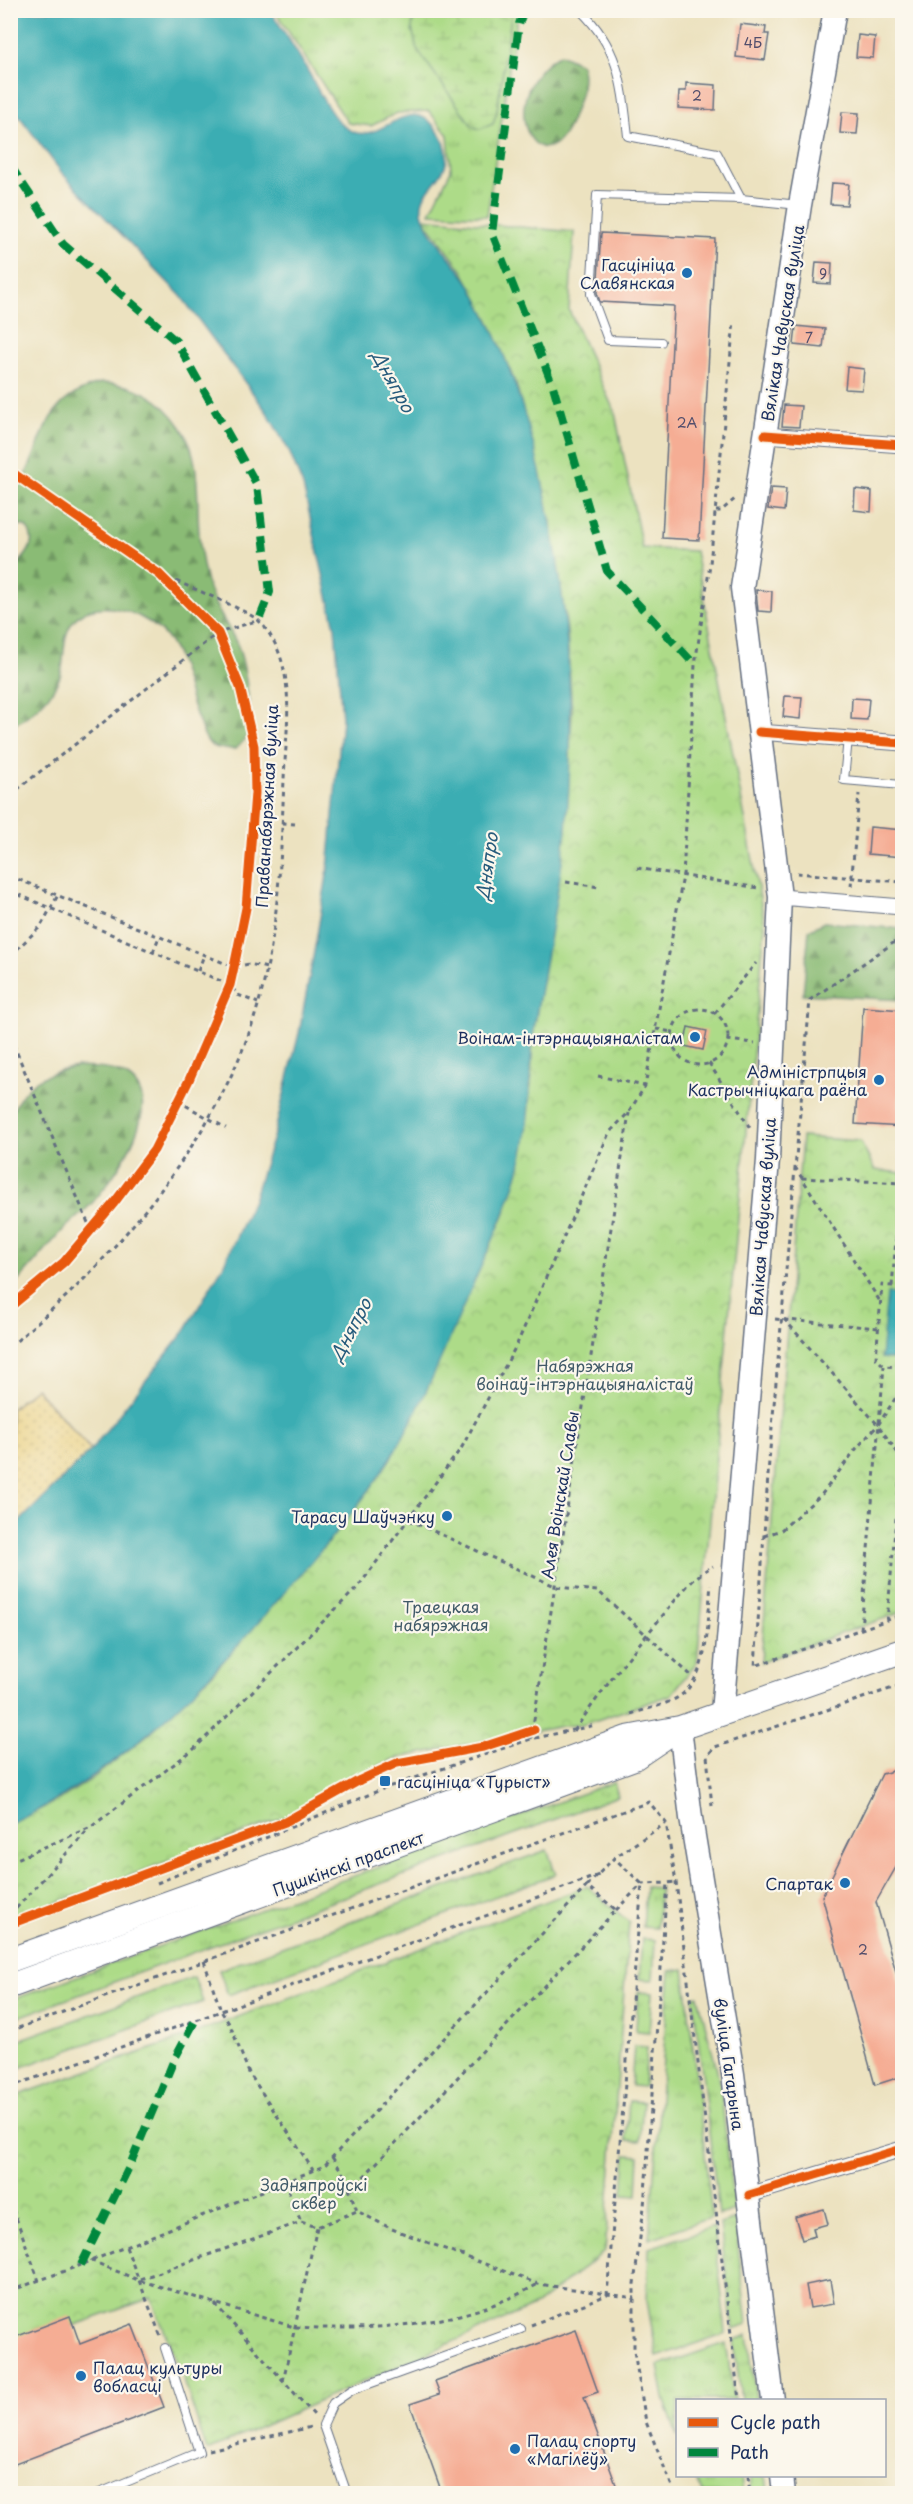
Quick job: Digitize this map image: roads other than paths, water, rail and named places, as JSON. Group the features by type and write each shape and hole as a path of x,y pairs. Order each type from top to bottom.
{"main road":[{"name":"Вялікая Чавуская вуліца","path":"722,1713 768,1160 775,886 742,588 800,205 835,10"},
{"name":"Пушкінскі праспект","path":"10,1960 627,1738 680,1728 903,1651"},
{"name":"Пушкінскі праспект","path":"10,1986 634,1758 680,1728"},
{"name":"вуліца Гагарына","path":"680,1728 691,1818 733,2074 773,2399"},
{"path":"782,2477 784,2493"}],"street":[{"path":"765,435 903,445"},
{"path":"759,732 903,743"},
{"path":"775,886 849,903 903,907"},
{"path":"749,2195 903,2149"}],"lane":[{"path":"580,10 600,29 622,77 628,136 717,153 741,200"},
{"path":"661,342 608,340 591,294 597,195 741,200 800,205"},
{"path":"848,738 844,780 903,784"},
{"path":"347,2493 323,2425 333,2403 352,2390 521,2328"},
{"path":"97,2493 199,2452 165,2348"}],"water":[{"name":"Дняпро","path":"11,11 270,11 297,52 329,109 343,126 357,133 368,133 400,119 411,116 421,117 432,123 442,138 447,152 446,163 425,196 422,205 423,216 432,233 472,288 485,313 516,388 539,467 553,536 565,619 570,745 564,849 534,1029 524,1150 503,1216 432,1378 392,1456 357,1506 228,1656 164,1720 93,1776 54,1801 11,1824 11,1530 91,1450 184,1332 222,1268 253,1200 275,1131 299,1033 328,869 342,719 335,627 303,486 289,451 266,411 181,296 62,173 11,105"},
{"path":"887,1294 902,1295 902,1360 881,1358"}],"place":[{"name":"Гасцініца Славянская","path":"687,273"},
{"name":"Воінам-інтэрнацыяналістам","path":"695,1037"},
{"name":"Адміністрпцыя Кастрычніцкага раёна","path":"879,1080"},
{"name":"Тарасу Шаўчэнку","path":"447,1516"},
{"name":"гасцініца «Турыст»","path":"385,1781"},
{"name":"Спартак","path":"845,1883"},
{"name":"Палац культуры вобласці","path":"81,2376"},
{"name":"Палац спорту «Магілёў»","path":"515,2449"}],"park label":[{"name":"Набярэжная воінаў-інтэрнацыяналістаў","path":"585,1374"},
{"name":"Траецкая набярэжная","path":"441,1615"},
{"name":"Задняпроўскі сквер","path":"314,2193"}]}
